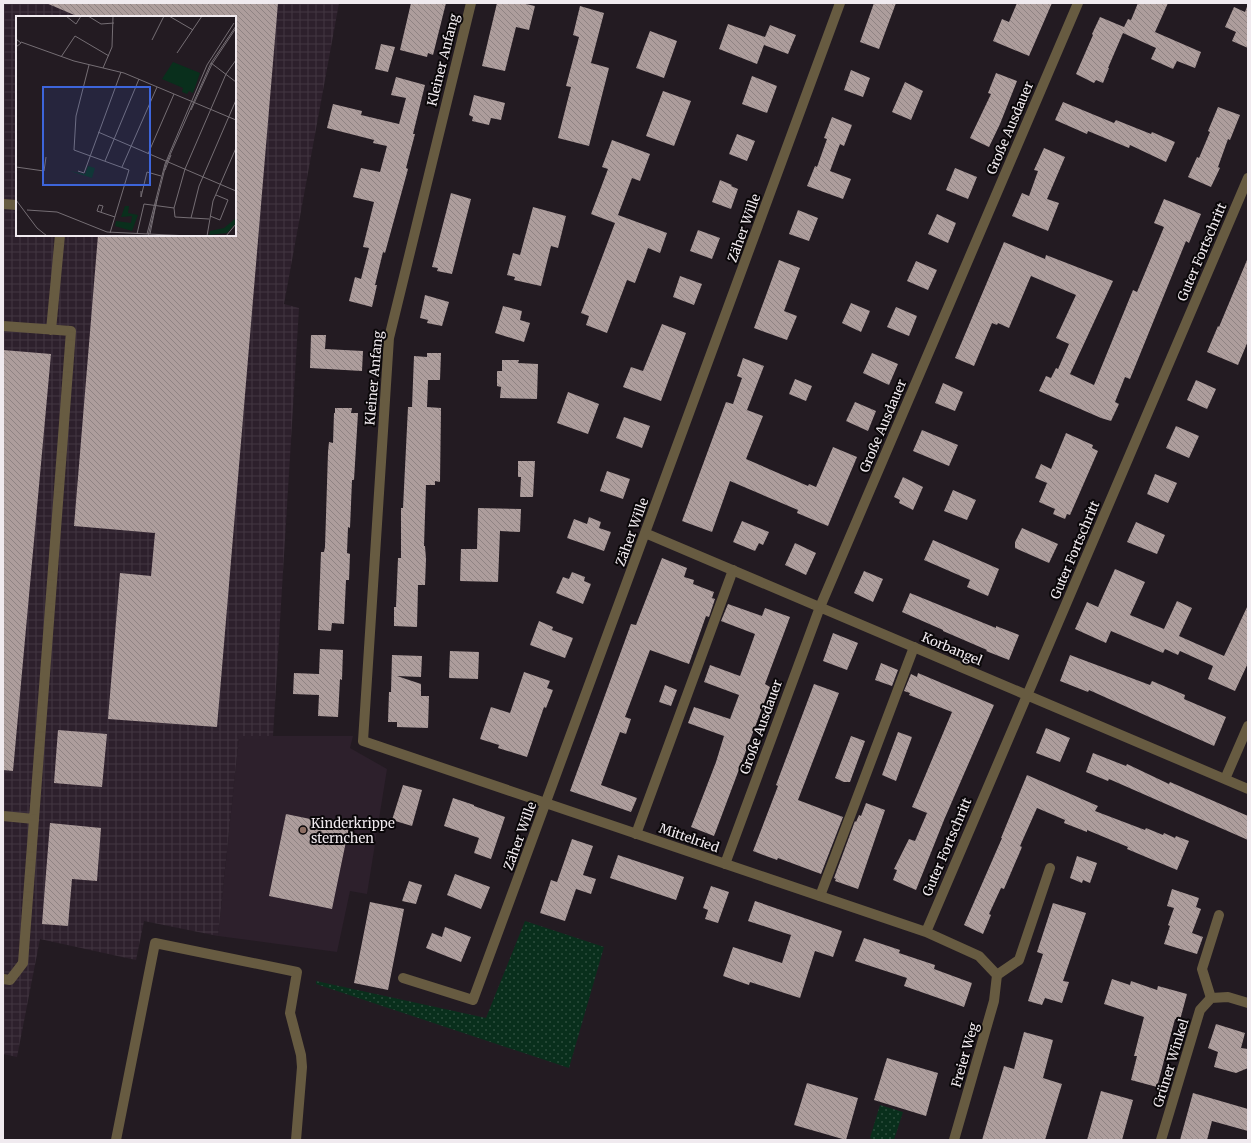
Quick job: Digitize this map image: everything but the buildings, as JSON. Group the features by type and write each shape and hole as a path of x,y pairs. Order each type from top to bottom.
{"street":[{"name":"Kleiner Anfang","path":"363,741 389,338 471,3"},
{"name":"Zäher Wille","path":"403,978 473,1000 840,3"},
{"name":"Große Ausdauer","path":"725,864 820,607 1078,3"},
{"name":"Guter Fortschritt","path":"926,932 1248,178"},
{"path":"3,204 16,205"},
{"path":"51,330 60,236"},
{"path":"3,326 71,332 23,963 10,980 3,979"},
{"name":"Korbangel","path":"645,533 1248,789"},
{"path":"636,834 733,570"},
{"path":"820,896 914,647"},
{"path":"1225,779 1248,726"},
{"name":"Mittelried","path":"363,741 926,932 978,956 997,975"},
{"path":"3,816 34,819"},
{"path":"997,975 1019,960 1050,868"},
{"path":"1219,915 1202,969 1211,998 1228,997 1248,1003"},
{"path":"116,1140 155,943 297,972 290,1013 301,1055 302,1067 296,1140"},
{"name":"Freier Weg","path":"954,1140 994,1001 997,975"},
{"name":"Grüner Winkel","path":"1161,1140 1200,1010 1211,998"}],"shaded area":[{"path":"3,3 339,3 284,304 299,308 273,736 239,736 218,936 144,921 136,960 40,939 17,1057 3,1054"},
{"name":"Kinderkrippe sternchen","path":"239,736 353,736 350,748 387,769 367,894 350,891 337,952 218,936"}],"green space":[{"path":"525,921 604,947 569,1068 316,984 316,981 486,1018"},
{"path":"880,1105 903,1112 894,1140 876,1140 870,1138"}],"place":[{"name":"Kinderkrippe sternchen","path":"303,830"}]}
